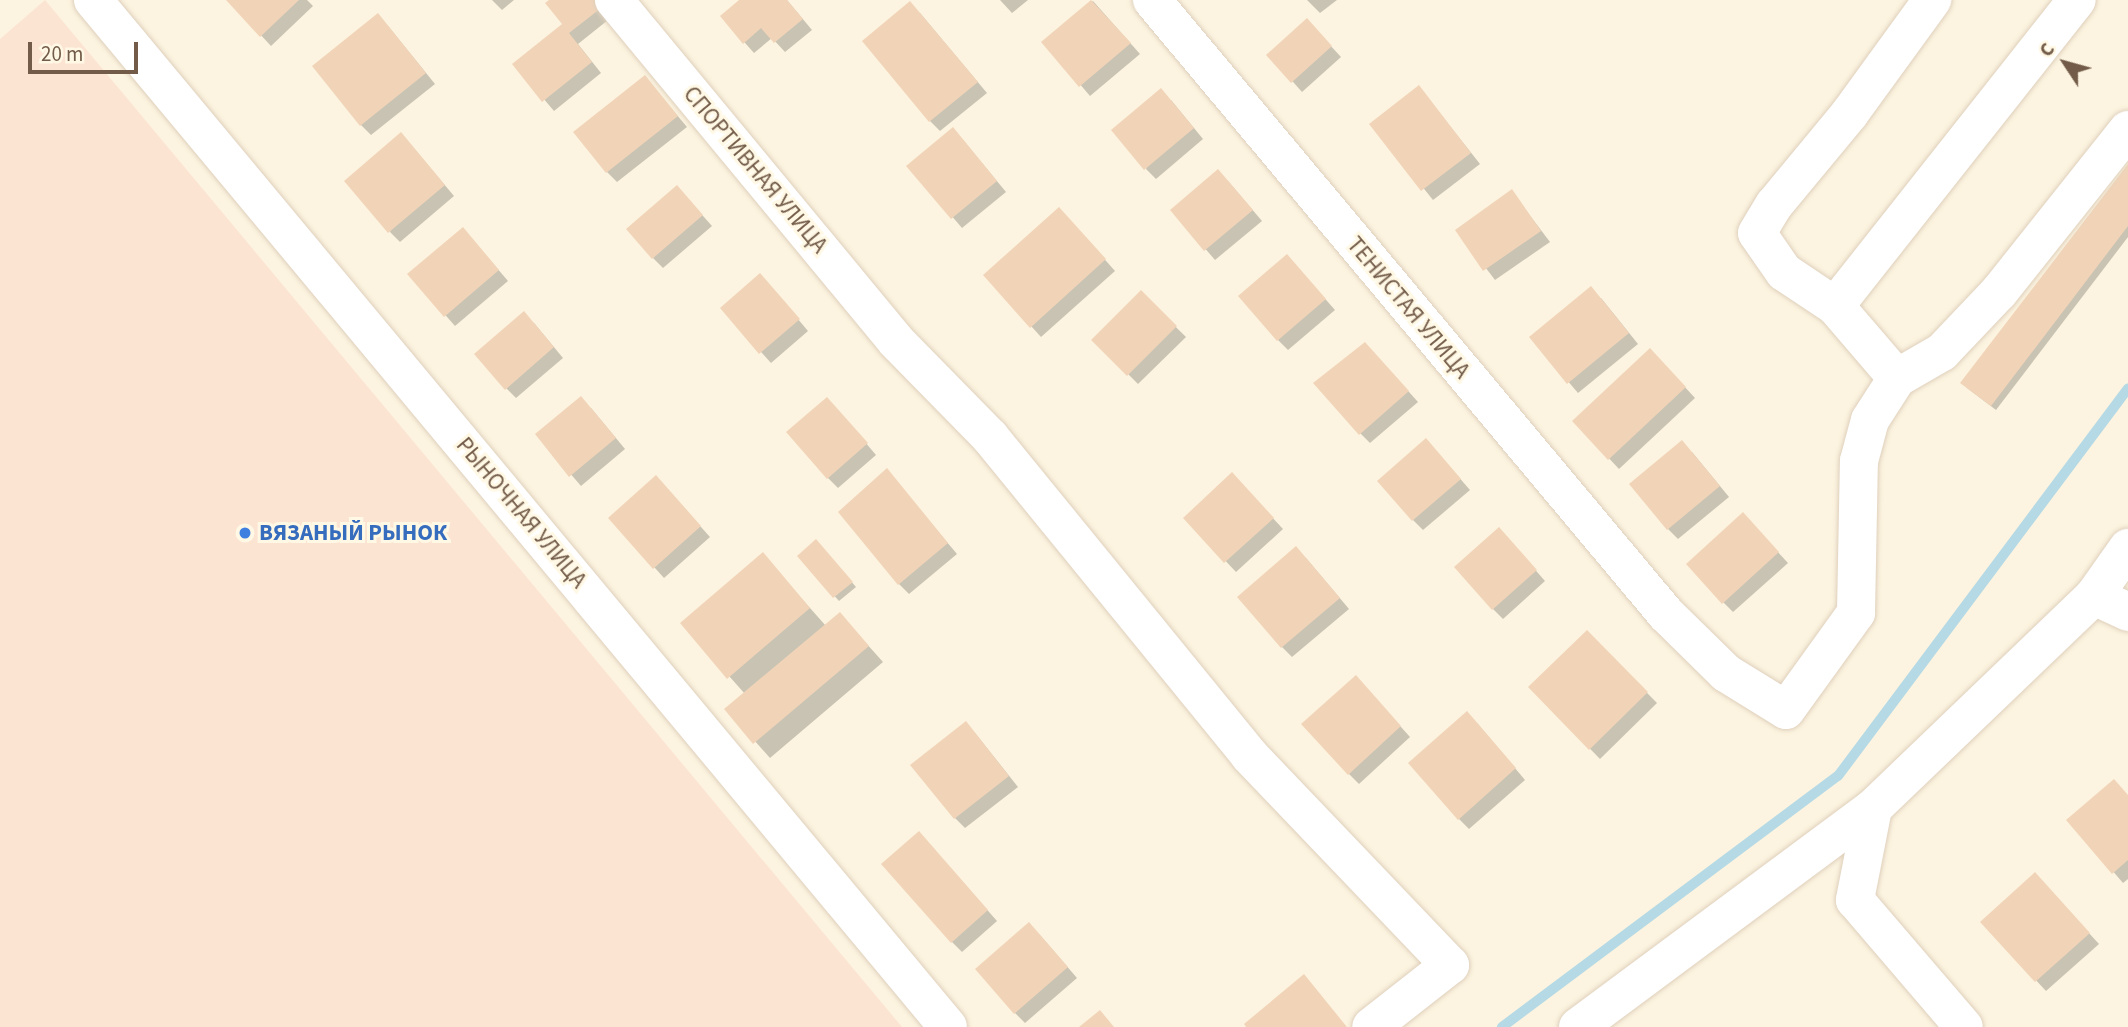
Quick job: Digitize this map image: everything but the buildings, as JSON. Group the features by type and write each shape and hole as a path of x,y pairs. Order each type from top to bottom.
{"street":[{"name":"СПОРТИВНАЯ УЛИЦА","path":"614,0 896,341 990,437 1249,755 1450,965 1371,1027"},
{"name":"ТЕНИСТАЯ УЛИЦА","path":"1152,0 1666,614 1726,673 1786,710 1856,613 1859,461 1870,420 1897,378"},
{"path":"1932,0 1850,113 1774,205 1757,233 1784,272 1835,306 1897,378 1942,352 1999,292 2128,130"},
{"path":"1835,306 2077,0"},
{"name":"РЫНОЧНАЯ УЛИЦА","path":"111,6 948,1027"},
{"path":"1578,1027 1873,808 2094,596 2128,548"},
{"path":"2094,596 2128,612"},
{"path":"1873,808 1855,900 1964,1027"}],"shaded area":[{"name":"ВЯЗАНЫЙ РЫНОК","path":"45,0 902,1027 0,1027 0,39"}],"waterway":[{"path":"1502,1027 1838,776 2128,389"}],"place":[{"name":"ВЯЗАНЫЙ РЫНОК","path":"245,533"}]}
